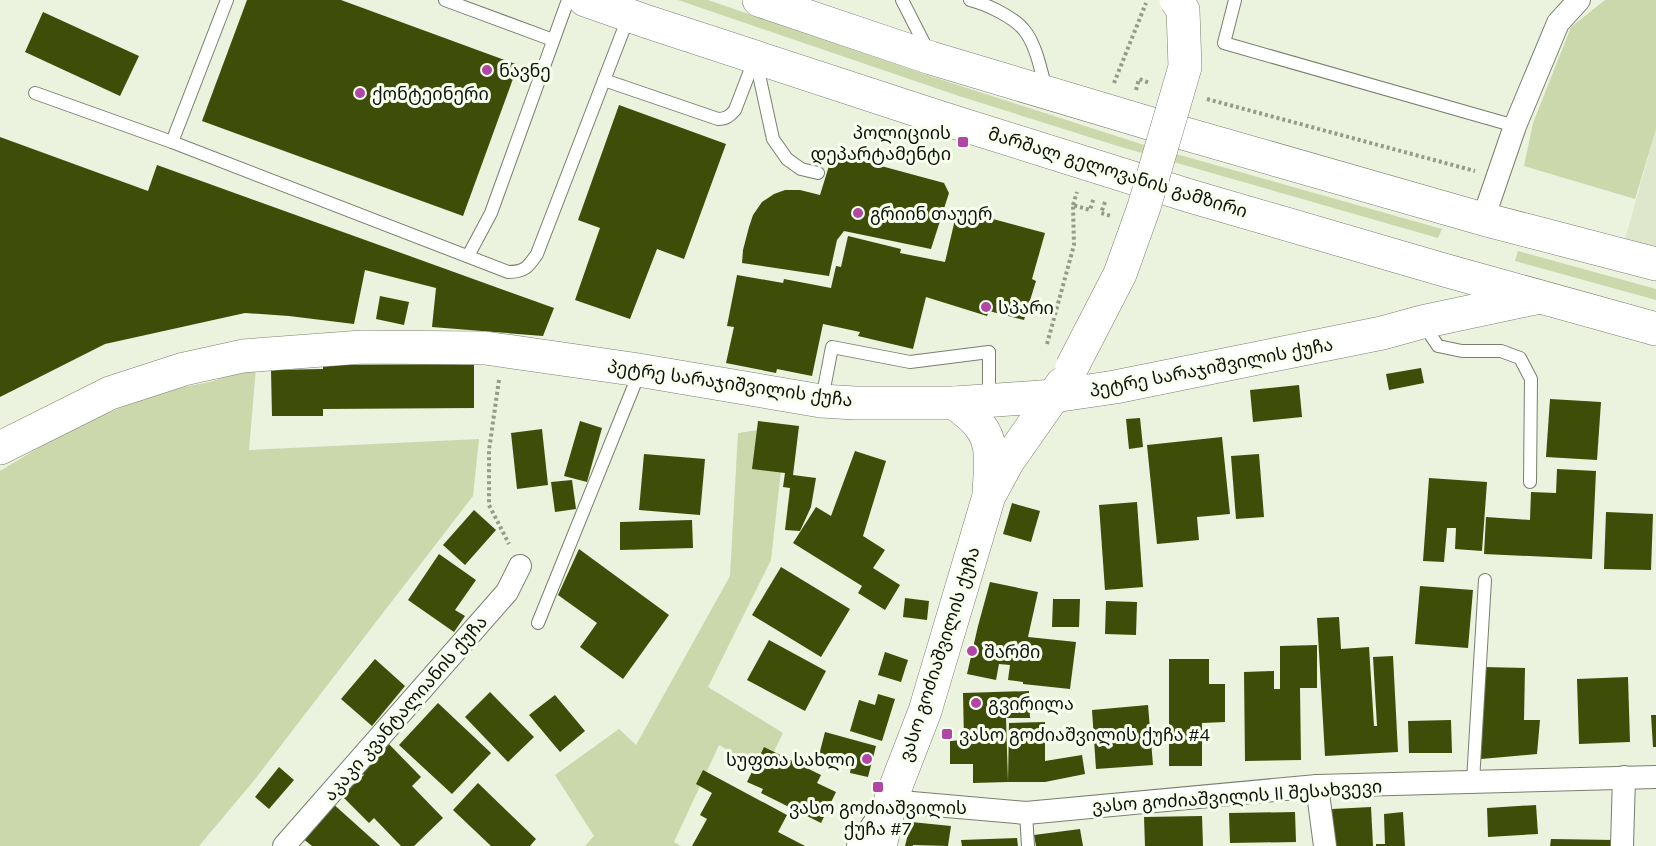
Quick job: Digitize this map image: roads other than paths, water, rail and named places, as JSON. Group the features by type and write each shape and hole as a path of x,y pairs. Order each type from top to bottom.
{"main road":[{"name":"მარშალ გელოვანის გამზირი","path":"585,0 1109,171 1444,270 1656,329"},
{"path":"759,0 931,58 1048,93 1483,219 1656,264"},
{"name":"ვასო გოძიაშვილის ქუჩა","path":"880,846 891,799 925,711 989,496 1008,461 1054,396 1059,358 1120,274 1144,207 1185,67 1183,10 1176,0"},
{"path":"1422,322 1437,311 1447,299 1449,287 1444,270"},
{"name":"პეტრე სარაჯიშვილის ქუჩა","path":"0,447 110,393 184,369 243,357 362,347 504,350 641,370 821,401 955,403 1054,396 1115,387 1382,333 1422,322 1540,297"},
{"name":"ვასო გოძიაშვილის ქუჩა","path":"955,403 980,425 987,438 991,459 989,496"}],"street":[{"path":"1483,219 1515,126 1558,23 1579,0"},
{"name":"აკაკი კვანტალიანის ქუჩა","path":"284,846 507,592 520,566"},
{"path":"1622,846 1624,777"},
{"name":"ვასო გოძიაშვილის II შესახვევი","path":"891,799 912,803 1026,813 1317,786 1656,777"},
{"path":"1317,786 1325,846"},
{"path":"858,846 891,799"}],"lane":[{"path":"172,142 227,0"},
{"path":"445,0 553,40"},
{"path":"468,256 490,213 568,0"},
{"path":"902,0 931,58"},
{"path":"970,0 1006,16 1024,29 1031,42 1048,93"},
{"path":"1235,0 1224,43 1515,126"},
{"path":"35,93 172,142 508,272 520,272 537,254 629,15"},
{"path":"604,80 718,119 724,119 731,116 735,110 755,57"},
{"path":"755,57 773,139 788,159 801,168 818,173"},
{"path":"1422,322 1438,346 1462,351 1502,351 1520,358 1531,379 1530,482"},
{"path":"821,401 832,347 910,362 989,351 989,400"},
{"path":"538,623 641,370"},
{"path":"1473,781 1485,580"},
{"path":"1026,813 1028,846"}],"place":[{"name":"ნავნე","path":"487,70"},
{"name":"ქონტეინერი","path":"360,93"},
{"name":"პოლიციის დეპარტამენტი","path":"963,142"},
{"name":"გრიინ თაუერ","path":"858,213"},
{"name":"სპარი","path":"986,307"},
{"name":"შარმი","path":"972,651"},
{"name":"გვირილა","path":"976,703"},
{"name":"ვასო გოძიაშვილის ქუჩა #4","path":"947,734"},
{"name":"სუფთა სახლი","path":"867,759"},
{"name":"ვასო გოძიაშვილის ქუჩა #7","path":"878,787"}]}
